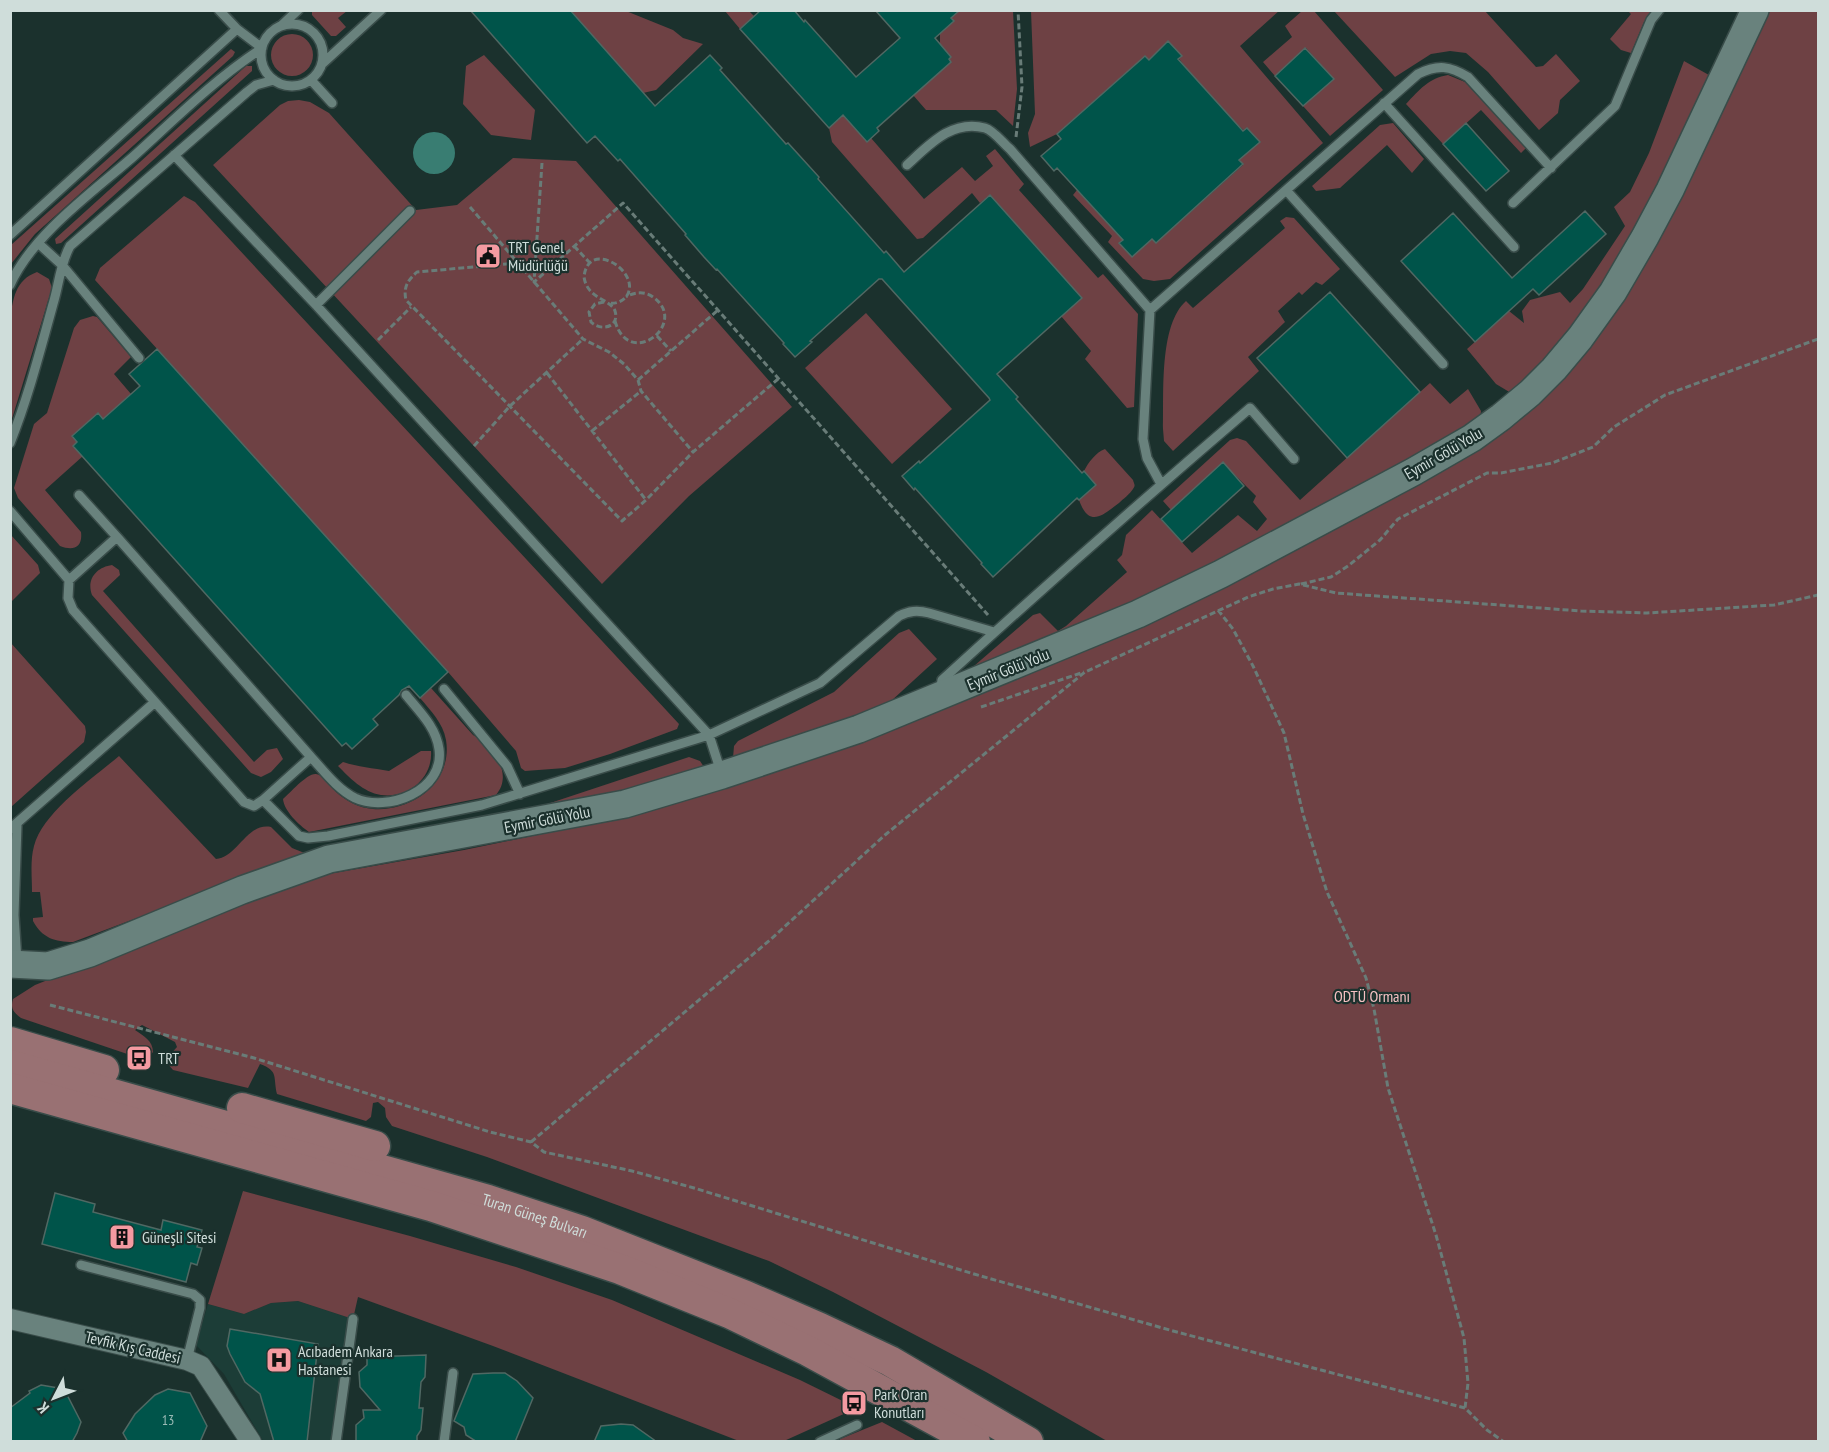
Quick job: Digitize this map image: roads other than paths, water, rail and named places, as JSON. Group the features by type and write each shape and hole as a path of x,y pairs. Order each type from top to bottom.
{"main road":[{"name":"Turan Güneş Bulvarı","path":"13,1048 572,1227 746,1296 890,1361 1028,1442"},
{"name":"Turan Güneş Bulvarı","path":"10,1088 431,1206 620,1269 729,1313 871,1384 965,1438"},
{"path":"10,1106 392,1213 510,1249 618,1289 806,1368 871,1384"}],"street":[{"name":"Eymir Gölü Yolu","path":"12,968 48,966 90,953 242,890 329,860 626,804 722,775 859,729 1138,614 1221,574 1472,438 1530,393 1554,369 1580,338 1624,273 1670,190 1755,10"},
{"name":"Tevfik Kış Caddesi","path":"10,1319 187,1360 201,1366 251,1442"}],"lane":[{"path":"219,10 237,29 262,49"},
{"path":"298,10 282,26 268,34 262,49 263,66 274,80 292,86 311,80 322,64 381,10"},
{"path":"1514,204 1615,106 1651,20 1659,10"},
{"path":"282,26 301,25 309,29 321,45 322,64"},
{"path":"10,235 237,29"},
{"path":"10,285 19,268 38,243 199,98 262,49"},
{"path":"1150,309 1384,103 1418,74 1431,68 1445,66 1468,77 1551,168"},
{"path":"10,444 22,415 58,288 62,266 70,246 256,85 274,80"},
{"path":"311,80 332,103"},
{"path":"1384,103 1514,247"},
{"path":"907,165 939,136 961,127 986,128 1010,149 1150,309 1143,439 1147,458 1161,484"},
{"path":"174,154 316,305 709,735 722,775"},
{"path":"1286,190 1443,364"},
{"path":"316,305 410,211"},
{"path":"38,243 62,266 139,358"},
{"path":"939,697 942,680 1161,484 1250,408 1294,459"},
{"path":"79,495 311,757 343,790 363,801 387,803 409,796 420,789 435,772 440,761 440,750 431,726 406,695"},
{"path":"10,511 69,580 68,598 74,610 244,802 254,806 263,800 311,757"},
{"path":"69,580 117,537"},
{"path":"263,800 295,834 308,838 482,806 709,735 820,683 906,612 918,610 997,630"},
{"path":"444,689 507,766 520,794"},
{"path":"12,968 14,827 155,702"},
{"path":"81,1265 193,1294 200,1300 187,1360"},
{"path":"336,1442 353,1319"},
{"path":"444,1442 453,1373"},
{"path":"820,1442 857,1425"}],"place":[{"name":"TRT Genel Müdürlüğü","path":"488,256"},
{"name":"TRT","path":"139,1058"},
{"name":"Güneşli Sitesi","path":"122,1237"},
{"name":"Acıbadem Ankara Hastanesi","path":"279,1360"},
{"name":"Park Oran Konutları","path":"854,1403"}],"park label":[{"name":"ODTÜ Ormanı","path":"1372,996"}]}
